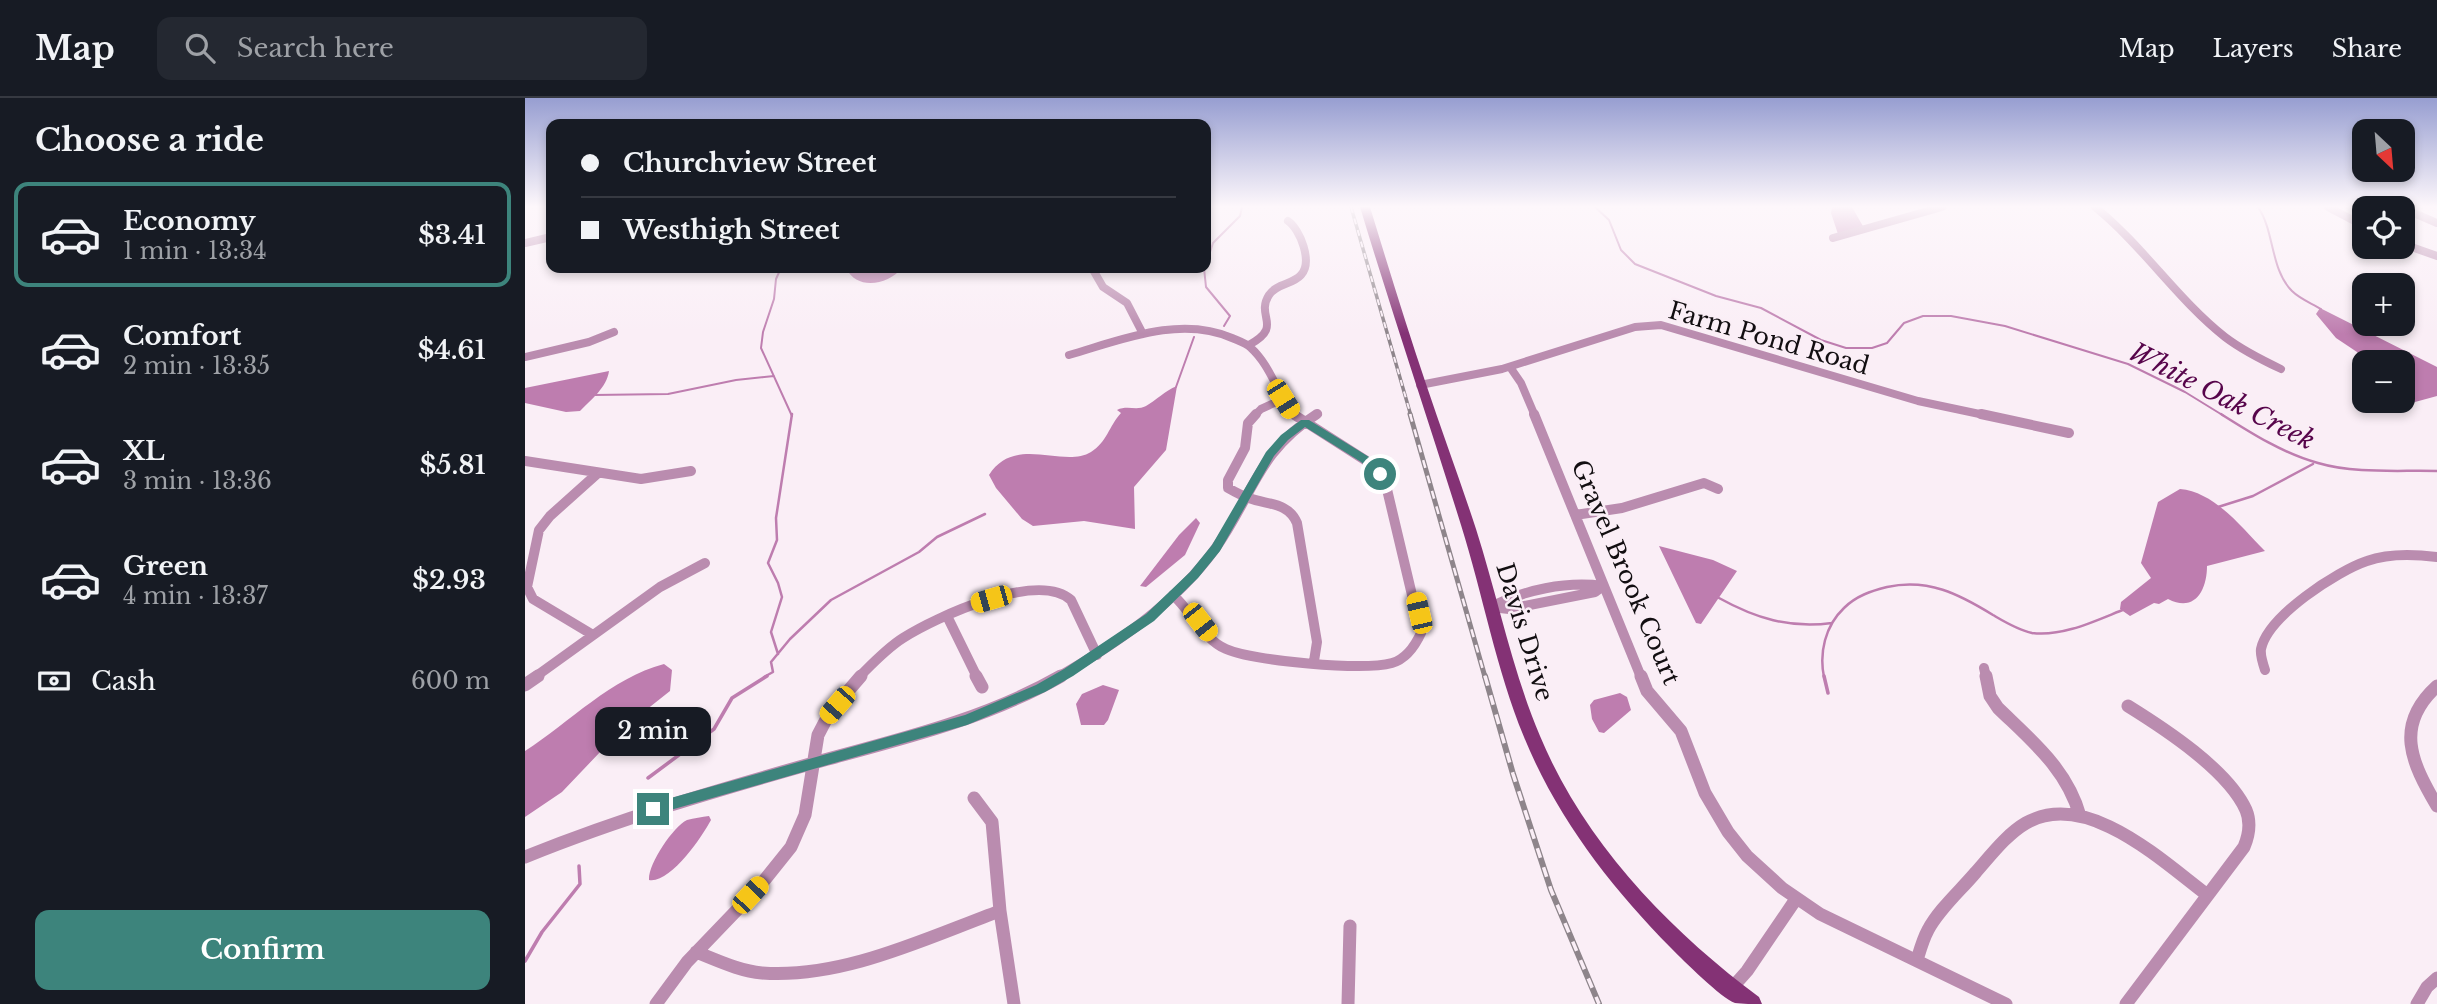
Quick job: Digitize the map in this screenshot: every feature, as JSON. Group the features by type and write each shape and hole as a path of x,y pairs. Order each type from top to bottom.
{"main road":[{"name":"Davis Drive","path":"1378,249 1469,529 1529,730 1556,786 1608,863 1636,898 1668,933 1731,989 1752,1004"}],"street":[{"path":"1249,345 1261,340 1268,331 1269,295 1300,277 1306,269 1304,249"},
{"path":"2140,249 2216,329 2238,346 2281,369"},
{"path":"2417,249 2437,257"},
{"path":"1095,273 1103,286 1126,303 1143,334"},
{"name":"Farm Pond Road","path":"1420,385 1510,367 1627,329 1661,326 1918,401 2069,433"},
{"path":"1069,355 1166,329 1205,328 1227,334 1249,345 1260,357 1293,415 1365,460 1385,481 1421,633 1416,645 1407,655 1381,666 1257,658 1225,649 1214,640 1185,604 1173,595"},
{"path":"525,357 589,342 614,332"},
{"name":"Gravel Brook Court","path":"1510,367 1521,383 1647,691 1685,738 1711,806 1747,856 1796,899 1820,914 2006,1004"},
{"path":"1283,399 1261,409 1248,423 1245,448 1228,480 1228,488 1247,498 1285,507 1293,514 1297,523 1317,642 1314,661"},
{"path":"525,857 632,816 967,720 1040,688 1097,655 1150,617 1173,595 1216,548 1270,454 1285,437 1318,414"},
{"path":"525,461 652,478 691,471"},
{"path":"593,635 533,599 527,587 539,530 550,516 599,473"},
{"path":"1576,515 1622,508 1704,483 1718,489"},
{"path":"2265,670 2260,651 2271,628 2291,608 2344,573 2379,558 2408,555 2437,557"},
{"path":"525,685 660,587 705,563"},
{"path":"1491,607 1509,608 1581,595 1595,592 1603,586"},
{"path":"656,1004 696,952 779,864 793,845 803,825 810,798 817,737 825,718 900,639 972,604 1009,594 1050,590 1063,593 1074,601 1097,655"},
{"path":"947,616 982,687"},
{"path":"1985,668 1990,695 1999,708 2068,780 2077,798 2080,816"},
{"path":"2437,686 2419,701 2409,732 2416,767 2437,806"},
{"path":"2126,1004 2248,839 2250,830 2246,812 2235,793 2154,720 2128,706"},
{"path":"974,798 992,822 1000,911 1014,1004"},
{"path":"1917,960 1933,923 2016,831 2041,816 2080,816 2115,829 2206,894"},
{"path":"1731,989 1796,899"},
{"path":"696,952 745,971 799,973 864,957 1000,911"},
{"path":"1348,1004 1350,926"},
{"path":"2417,1004 2427,986 2437,978"}],"shaded area":[{"path":"850,273 897,273 881,282 873,283 865,283"},
{"path":"2320,308 2352,324 2352,336 2376,336 2403,350 2354,350 2336,338 2316,314"},
{"path":"2415,356 2437,367 2437,396 2415,402"},
{"path":"609,371 602,388 580,411 566,412 525,403 525,388"},
{"path":"1177,386 1166,450 1134,487 1135,529 1084,521 1033,526 1022,519 996,488 989,475 1000,463 1012,456 1039,454 1067,457 1091,452 1101,444 1121,413 1117,410 1143,407"},
{"path":"2180,489 2205,497 2227,512 2265,551 2207,566 2202,591 2192,601 2177,603 2168,599 2130,616 2120,609 2121,602 2151,578 2141,563 2158,502"},
{"path":"1196,518 1200,523 1185,555 1146,587 1140,586 1179,535"},
{"path":"1659,546 1713,560 1737,571 1701,624 1696,623"},
{"path":"664,664 672,670 670,691 622,729 562,792 525,817 525,751 626,679"},
{"path":"1103,685 1119,690 1108,720 1104,725 1081,725 1076,704 1082,694"},
{"path":"1620,693 1627,697 1631,710 1604,733 1599,732 1592,719 1590,705 1594,700"},
{"path":"709,816 711,820 707,828 685,858 666,875 649,880 657,856 675,830 687,820"}],"waterway":[{"name":"White Oak Creek","path":"1621,249 1635,264 1716,296 1761,308 1821,340 1846,348 1872,348 1887,343 1904,323 1923,316 1951,316 2005,326 2128,364 2185,392 2224,416"},
{"path":"2273,249 2280,272 2292,291 2321,309"},
{"path":"774,376 761,348 779,273"},
{"path":"1205,273 1206,287 1230,316 1224,326"},
{"path":"1176,387 1194,337"},
{"path":"594,395 668,394 736,380 774,376"},
{"path":"774,376 792,415"},
{"name":"White Oak Creek","path":"2221,414 2280,449 2318,463 2362,470 2437,471"},
{"path":"778,654 771,632 782,597 768,563 777,540 776,518 792,415"},
{"path":"2218,507 2253,496 2313,464"},
{"path":"778,654 831,600 919,552 937,537 985,514"},
{"path":"1832,623 1837,615 1859,597 1887,587 1902,585 1930,586 1943,590 2012,626 2032,633 2068,630 2125,609"},
{"path":"1719,598 1773,620 1802,624 1832,623"},
{"path":"1824,677 1823,649 1832,623"},
{"path":"764,677 773,672 771,662 778,654"},
{"path":"648,778 714,729 732,698 767,676"},
{"path":"1824,676 1828,693"},
{"path":"525,961 542,932 580,884 579,866"}],"railway":[{"path":"1363,249 1411,416"},
{"path":"1410,414 1485,677"},
{"path":"1485,676 1513,774 1551,890 1599,1004"}],"route":[{"path":"653,809 967,720 1040,688 1097,655 1150,617 1194,575 1216,548 1270,454 1285,437 1305,422 1365,460 1380,474"}]}
